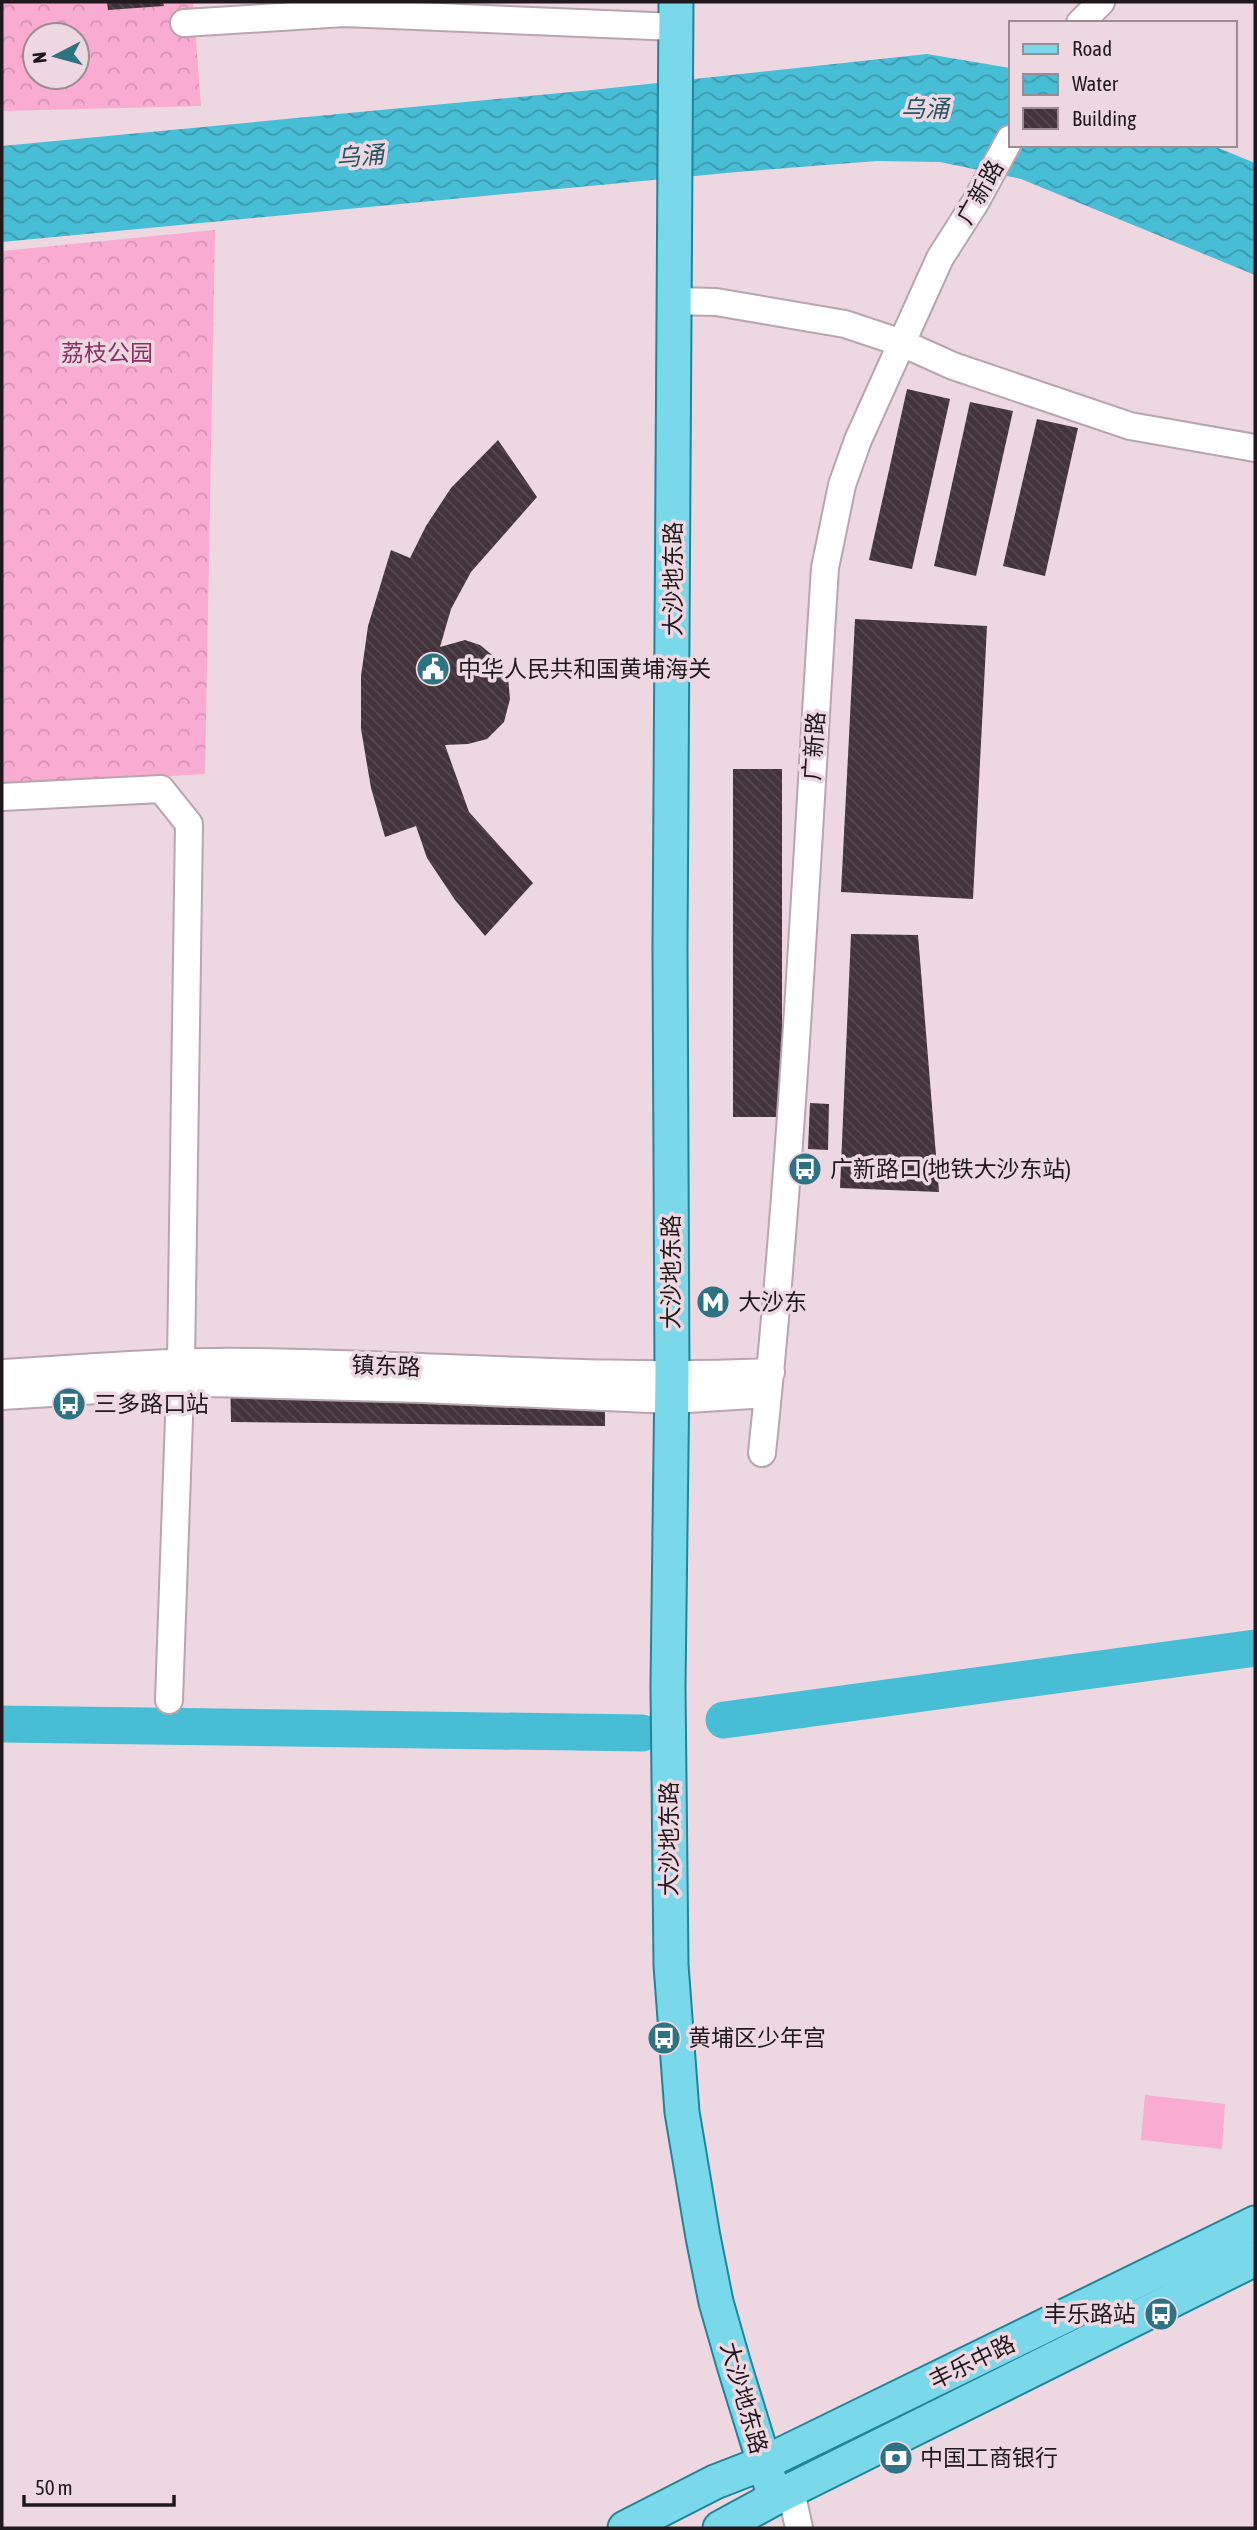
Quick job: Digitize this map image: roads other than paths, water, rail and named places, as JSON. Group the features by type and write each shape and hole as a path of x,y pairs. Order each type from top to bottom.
{"main road":[{"name":"大沙地东路","path":"683,10 686,64 685,301 670,948 682,1388 690,1938 696,2055 719,2218 783,2506"},
{"name":"丰乐中路","path":"625,2528 715,2482 772,2459 1255,2223"},
{"name":"丰乐中路","path":"720,2528 783,2506 1255,2259"}],"street":[{"path":"1082,21 1101,2"},
{"path":"184,23 344,13 683,10"},
{"name":"广新路","path":"762,1453 785,1208 825,568 842,485 858,440 940,258 975,203 1009,141"},
{"path":"685,301 748,307 845,324 902,342 953,366 1130,426 1255,448"},
{"path":"2,797 161,789 189,824 181,1374 169,1700"},
{"name":"镇东路","path":"2,1373 181,1374 297,1384 682,1388 770,1383"},
{"name":"镇东路","path":"2,1396 181,1374"},
{"name":"大沙地东路","path":"783,2506 799,2528"}],"water":[{"name":"乌涌","path":"927,54 1009,68 1009,147 1216,147 1255,163 1255,275 1021,179 940,162 877,161 737,172 2,242 2,146 592,90"}],"waterway":[{"path":"724,1720 1255,1648"},
{"path":"2,1724 642,1733"}],"place":[{"name":"中华人民共和国黄埔海关","path":"433,669"},
{"name":"广新路口(地铁大沙东站)","path":"805,1169"},
{"name":"大沙东","path":"713,1302"},
{"name":"三多路口站","path":"69,1404"},
{"name":"黄埔区少年宫","path":"664,2038"},
{"name":"丰乐路站","path":"1161,2314"},
{"name":"中国工商银行","path":"896,2458"}],"park label":[{"name":"荔枝公园","path":"107,353"}]}
